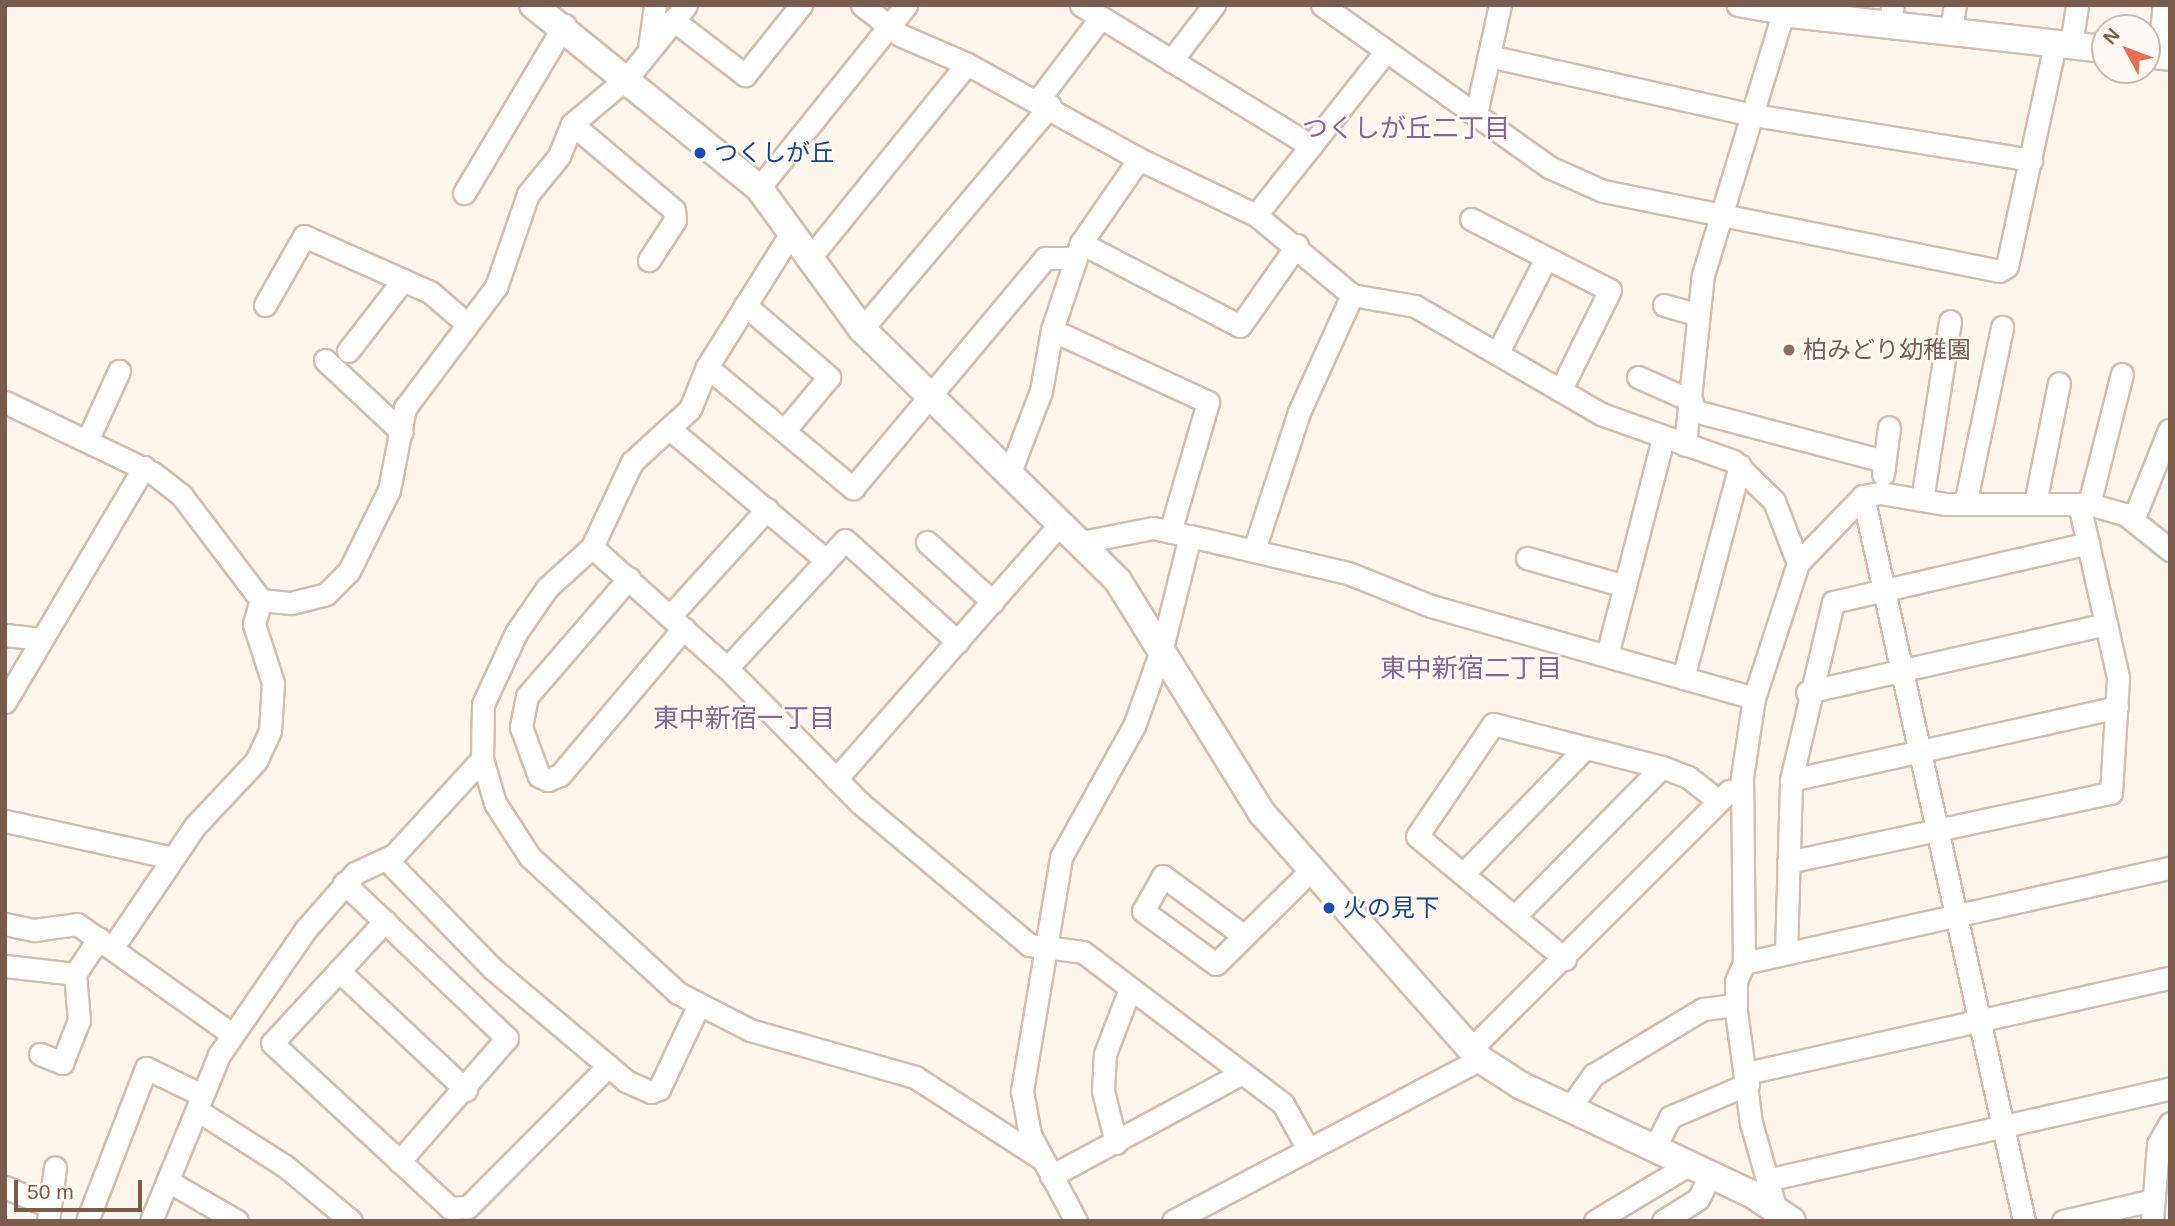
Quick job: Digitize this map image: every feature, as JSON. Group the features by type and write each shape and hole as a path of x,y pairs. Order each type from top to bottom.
{"street":[{"path":"648,51 655,5"},
{"path":"261,600 310,601 336,587 389,490 405,408 420,381 496,287 528,194 559,156 572,124 628,77 680,13 745,75 801,5"},
{"path":"862,5 889,27 1044,103 1139,159 1256,215 1297,245 1352,295 1415,306 1499,350 1601,414 1663,439 1740,465 1774,501 1798,563"},
{"path":"759,188 906,5"},
{"path":"1081,5 1099,20 1311,146"},
{"path":"1171,61 1214,5"},
{"path":"1322,5 1549,167 1603,191 1999,271 2007,266 2031,160 2063,44 2077,5"},
{"path":"1476,114 1500,5"},
{"path":"1738,5 1783,13 1891,15 1951,32 2091,47"},
{"path":"1951,32 1955,5"},
{"path":"2161,30 2164,5"},
{"path":"464,193 548,12 759,188 862,329 1062,522 1118,581 1163,648 1262,813 1310,871 1475,1054 1569,1109 1701,1168 1784,1214"},
{"path":"1685,445 1692,405 1703,275 1726,216 1783,13"},
{"path":"862,329 1044,103 1099,20"},
{"path":"1256,215 1386,51"},
{"path":"1489,56 1754,114 2031,160"},
{"path":"809,259 967,64"},
{"path":"572,124 674,210 675,220 649,260"},
{"path":"1010,472 1041,391 1052,330 1078,251 1139,159"},
{"path":"1471,219 1545,260 1610,290 1561,388"},
{"path":"790,233 707,367 690,409 671,430 632,462 592,547 547,588 493,674 483,704 482,759 495,803 530,857 678,993 750,1030 915,1077 1047,1167"},
{"path":"265,305 304,236 429,292 466,323"},
{"path":"707,367 853,488 1045,258 1078,251 1240,326 1297,245"},
{"path":"1499,350 1545,260"},
{"path":"348,351 402,280"},
{"path":"1255,547 1299,412 1352,295"},
{"path":"745,305 829,377 784,431"},
{"path":"1664,305 1699,315"},
{"path":"1922,500 1950,321"},
{"path":"1966,500 2002,327"},
{"path":"1052,330 1208,402 1180,534 1163,648 1134,726 1061,857 1049,947 1022,1091 1023,1115 1076,1221"},
{"path":"325,359 402,432"},
{"path":"88,439 119,371"},
{"path":"1788,862 2111,793 2118,677 2088,543 2084,504 2122,374"},
{"path":"1638,377 1692,405 1884,461"},
{"path":"2035,503 2059,383"},
{"path":"5,402 144,467 182,496 261,600"},
{"path":"1889,427 1884,461 1872,495 1883,587 2024,1221"},
{"path":"671,430 826,560"},
{"path":"2133,520 2169,430"},
{"path":"1607,655 1663,439"},
{"path":"1683,678 1740,465"},
{"path":"5,702 144,467"},
{"path":"1784,1214 1758,1154 1735,1005 1744,963 1742,777 1755,698 1798,563 1872,495 1922,500 2084,504 2133,520 2170,550"},
{"path":"629,578 527,696 521,727 539,776 548,780 560,775 767,509"},
{"path":"836,779 1062,522"},
{"path":"1082,542 1153,528 1255,547 1755,698"},
{"path":"727,668 845,540 958,642"},
{"path":"927,542 993,602"},
{"path":"1786,952 1791,780 1807,692 1833,602 1883,587 2088,543"},
{"path":"592,547 727,668 836,779 1029,945 1083,952 1129,991 1283,1104 1308,1149"},
{"path":"1527,558 1625,586"},
{"path":"40,1054 62,1063 79,1020 75,974 106,943 173,858 256,761 270,731 274,682 254,624 261,600"},
{"path":"1807,692 2106,624"},
{"path":"5,635 42,639"},
{"path":"1791,780 2117,707"},
{"path":"1565,959 1417,836 1493,724 1662,767 1688,777 1718,801"},
{"path":"1464,873 1584,749"},
{"path":"151,1221 200,1102 232,1034 344,883 386,859 482,759"},
{"path":"1515,916 1662,767"},
{"path":"1173,1221 1308,1149 1475,1054 1742,777"},
{"path":"5,821 173,858"},
{"path":"386,859 492,968 608,1066 651,1092 659,1089 699,1004"},
{"path":"1744,963 1956,913 2170,868"},
{"path":"1244,936 1163,876 1143,911 1216,964 1310,871"},
{"path":"344,883 507,1038 466,1090 399,1162"},
{"path":"385,921 272,1043 399,1162 459,1212 573,1108 608,1066"},
{"path":"5,925 34,930 77,924 232,1034"},
{"path":"5,966 75,974"},
{"path":"339,971 466,1090"},
{"path":"1655,1147 1670,1116 1747,1079 1978,1021 2170,978"},
{"path":"1116,1143 1103,1091 1105,1054 1129,991"},
{"path":"1569,1109 1593,1075 1703,1009 1735,1005"},
{"path":"87,1221 146,1068 200,1102 285,1166 351,1221"},
{"path":"1047,1167 1116,1143 1242,1073"},
{"path":"1771,1179 2170,1088"},
{"path":"2063,1221 2153,1210 2162,1171 2158,1144 2170,1123"},
{"path":"5,1187 48,1213 55,1167"},
{"path":"1595,1221 1701,1168"},
{"path":"1663,1221 1698,1199 1701,1168"},
{"path":"168,1181 237,1221"}],"place":[{"name":"つくしが丘","path":"700,153"},
{"name":"柏みどり幼稚園","path":"1789,350"},
{"name":"火の見下","path":"1329,908"}],"district":[{"name":"つくしが丘二丁目","path":"1406,129"},
{"name":"東中新宿二丁目","path":"1471,669"},
{"name":"東中新宿一丁目","path":"744,719"}]}
